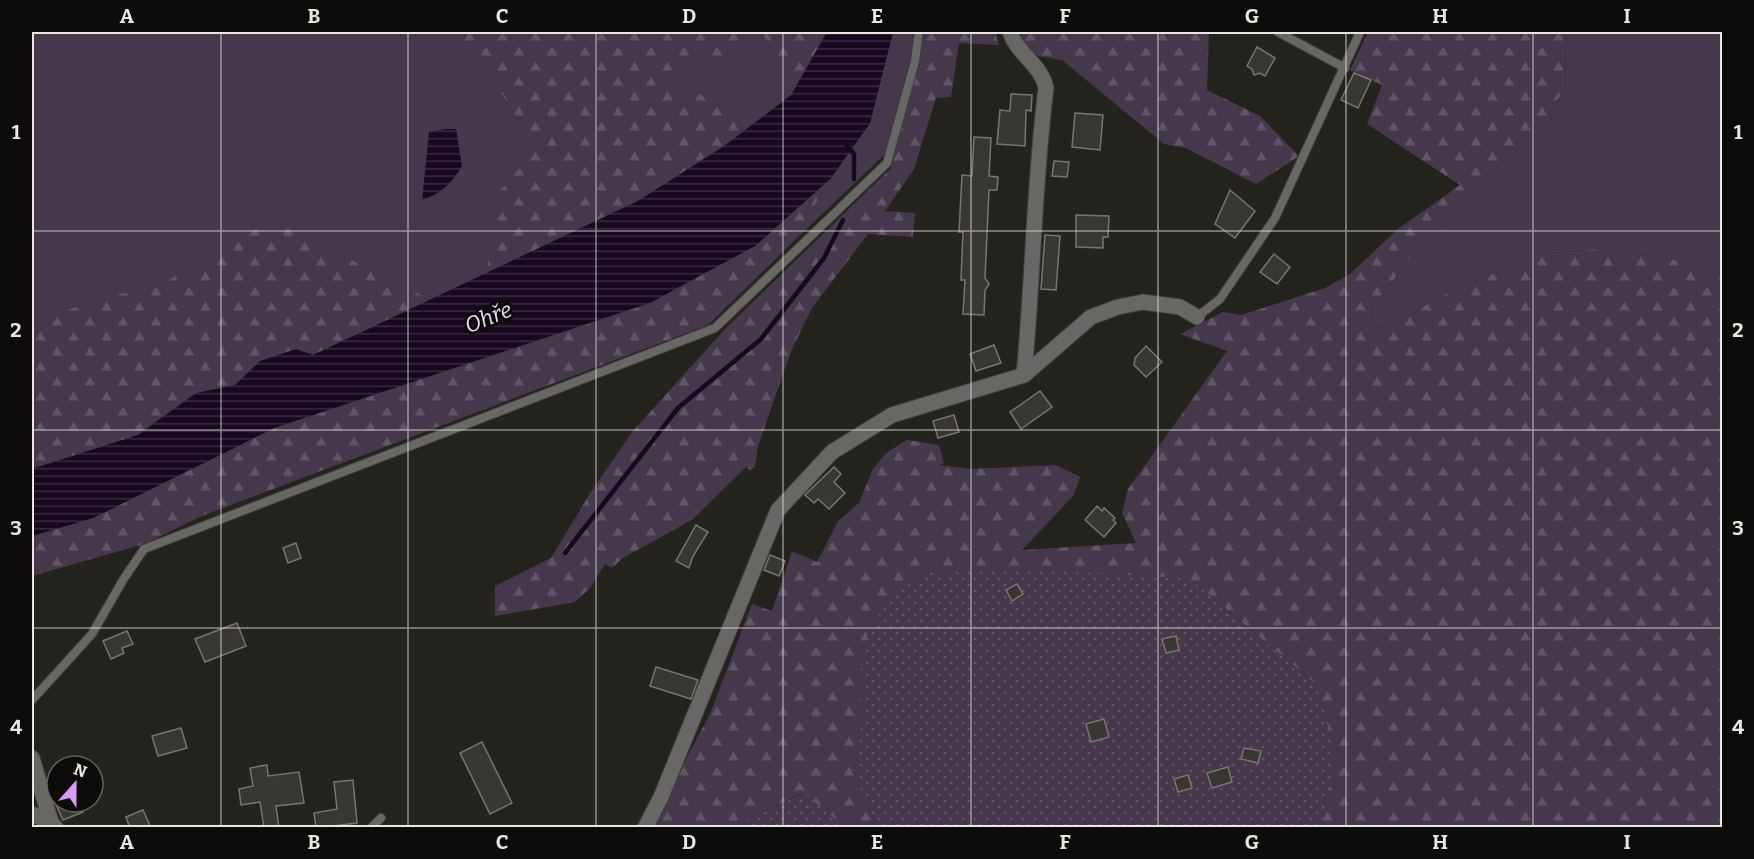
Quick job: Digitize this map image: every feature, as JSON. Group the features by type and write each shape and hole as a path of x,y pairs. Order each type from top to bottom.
{"street":[{"path":"1010,32 1014,44 1044,78 1046,88 1038,153 1033,280 1024,375"},
{"path":"645,828 661,797 778,510 832,452 892,415 1024,375 1091,317 1118,307 1143,302 1180,307 1197,317"},
{"path":"32,758 53,825"},
{"path":"32,814 53,825"}],"lane":[{"path":"32,700 92,634 144,549 715,328 887,163 915,61 919,32"},
{"path":"1278,32 1345,68"},
{"path":"1197,317 1220,299 1275,218 1360,32"},
{"path":"371,828 381,818"}],"green space":[{"path":"32,32 827,32 792,95 723,147 638,201 378,326 32,469"},
{"path":"441,32 827,32 792,95 764,36 727,55 672,69 674,84 720,102 746,130 638,201 487,273 493,198 537,149 480,59"},
{"path":"893,32 914,32 911,56 885,154 794,241 831,178 870,123"},
{"path":"925,32 995,32 999,45 959,43 951,97 936,98 914,169 885,211 915,213 913,237 868,234 812,308 792,349 758,446 755,467 750,470 746,467 692,520 623,558 612,568 605,564 590,588 575,602 495,616 495,586 551,558 592,490 633,431 724,330 891,168"},
{"path":"1021,32 1209,32 1207,90 1260,116 1299,156 1256,184 1186,148 1164,144 1062,60 1038,56 1025,50"},
{"path":"1368,32 1565,32 1566,90 1558,99 1551,121 1485,178 1462,210 1420,246 1373,306 1370,325 1377,328 1400,322 1438,297 1541,254 1598,249 1660,257 1722,271 1722,827 1323,827 1318,686 1189,578 861,671 863,711 855,770 864,800 878,827 845,827 803,793 747,819 743,827 649,828 710,714 752,604 772,611 792,551 817,562 838,521 859,503 873,469 886,453 907,440 939,445 944,463 939,465 971,469 1056,465 1080,477 1074,495 1022,550 1136,543 1122,513 1128,489 1227,351 1180,334 1223,312 1241,315 1325,288 1350,274 1398,229 1460,185 1367,124 1382,85 1350,70"},
{"path":"1565,32 1722,32 1722,271 1660,257 1598,249 1541,254 1438,297 1400,322 1377,328 1370,326 1373,306 1420,246 1462,210 1485,178 1551,121 1558,99 1566,89"},
{"path":"831,178 794,241 708,325 202,516 144,544 32,576 32,536 93,518 274,428 495,354 755,246"},
{"path":"272,220 431,300 313,355 260,361 235,385 196,393 138,435 32,469 32,320 169,280"},
{"path":"993,568 1189,578 1318,686 1335,755 1323,828 878,827 864,800 855,770 863,711 861,671 868,631 894,593 922,576"},
{"path":"804,793 845,827 743,827 747,819"}],"water":[{"name":"Ohře","path":"827,32 893,32 870,123 831,178 755,246 650,303 274,428 93,518 32,536 32,469 138,435 196,393 235,385 260,361 296,349 313,355 638,201 723,147 791,95"},
{"path":"456,129 462,166 445,187 422,200 429,132"}],"building":[{"path":"1257,47 1275,58 1265,76 1260,73 1254,75 1252,69 1247,66"},
{"path":"1354,73 1371,80 1358,108 1341,100"},
{"path":"1011,94 1032,95 1031,111 1026,110 1025,146 997,144 1000,110 1010,111"},
{"path":"1075,113 1103,115 1100,150 1072,147"},
{"path":"974,137 991,138 989,176 998,177 997,190 989,190 985,278 989,284 985,290 984,315 963,314 965,280 961,280 963,232 959,232 962,175 972,176"},
{"path":"1054,161 1069,162 1067,177 1052,176"},
{"path":"1230,190 1255,211 1235,238 1215,224"},
{"path":"1076,215 1109,216 1108,237 1103,237 1103,248 1076,247"},
{"path":"1045,235 1060,236 1056,290 1041,289"},
{"path":"1274,254 1290,267 1277,284 1260,272"},
{"path":"994,345 1001,363 976,371 970,354"},
{"path":"1146,346 1162,362 1146,377 1134,365 1135,358"},
{"path":"1040,391 1052,407 1021,429 1010,412"},
{"path":"954,415 959,432 938,438 933,421"},
{"path":"834,467 841,474 834,482 845,493 829,509 818,499 814,503 805,495"},
{"path":"1097,506 1102,511 1104,508 1115,518 1113,520 1116,523 1104,537 1085,520"},
{"path":"696,525 708,532 693,556 689,568 676,561"},
{"path":"296,543 301,558 288,563 283,548"},
{"path":"770,555 785,561 779,576 764,570"},
{"path":"1017,584 1023,594 1012,601 1006,590"},
{"path":"237,623 246,646 205,662 195,639"},
{"path":"127,631 133,644 122,648 124,653 111,659 103,641"},
{"path":"1176,636 1179,650 1166,653 1162,639"},
{"path":"656,667 698,680 691,699 650,686"},
{"path":"1104,719 1109,737 1091,742 1086,724"},
{"path":"181,728 187,748 158,756 152,736"},
{"path":"482,742 512,803 490,814 460,753"},
{"path":"1244,748 1261,751 1258,763 1241,759"},
{"path":"267,765 268,776 299,772 304,803 276,806 279,828 264,828 260,802 241,805 239,789 253,786 250,768"},
{"path":"1228,767 1232,782 1212,788 1207,773"},
{"path":"1188,775 1192,788 1178,792 1174,779"},
{"path":"353,780 357,823 316,828 314,813 337,809 334,782"},
{"path":"143,810 151,828 130,828 126,817"},
{"path":"60,814 78,814 63,820"}],"waterway":[{"path":"847,146 854,154 854,179"},
{"path":"565,553 678,408 761,339 824,258 843,220"}]}
